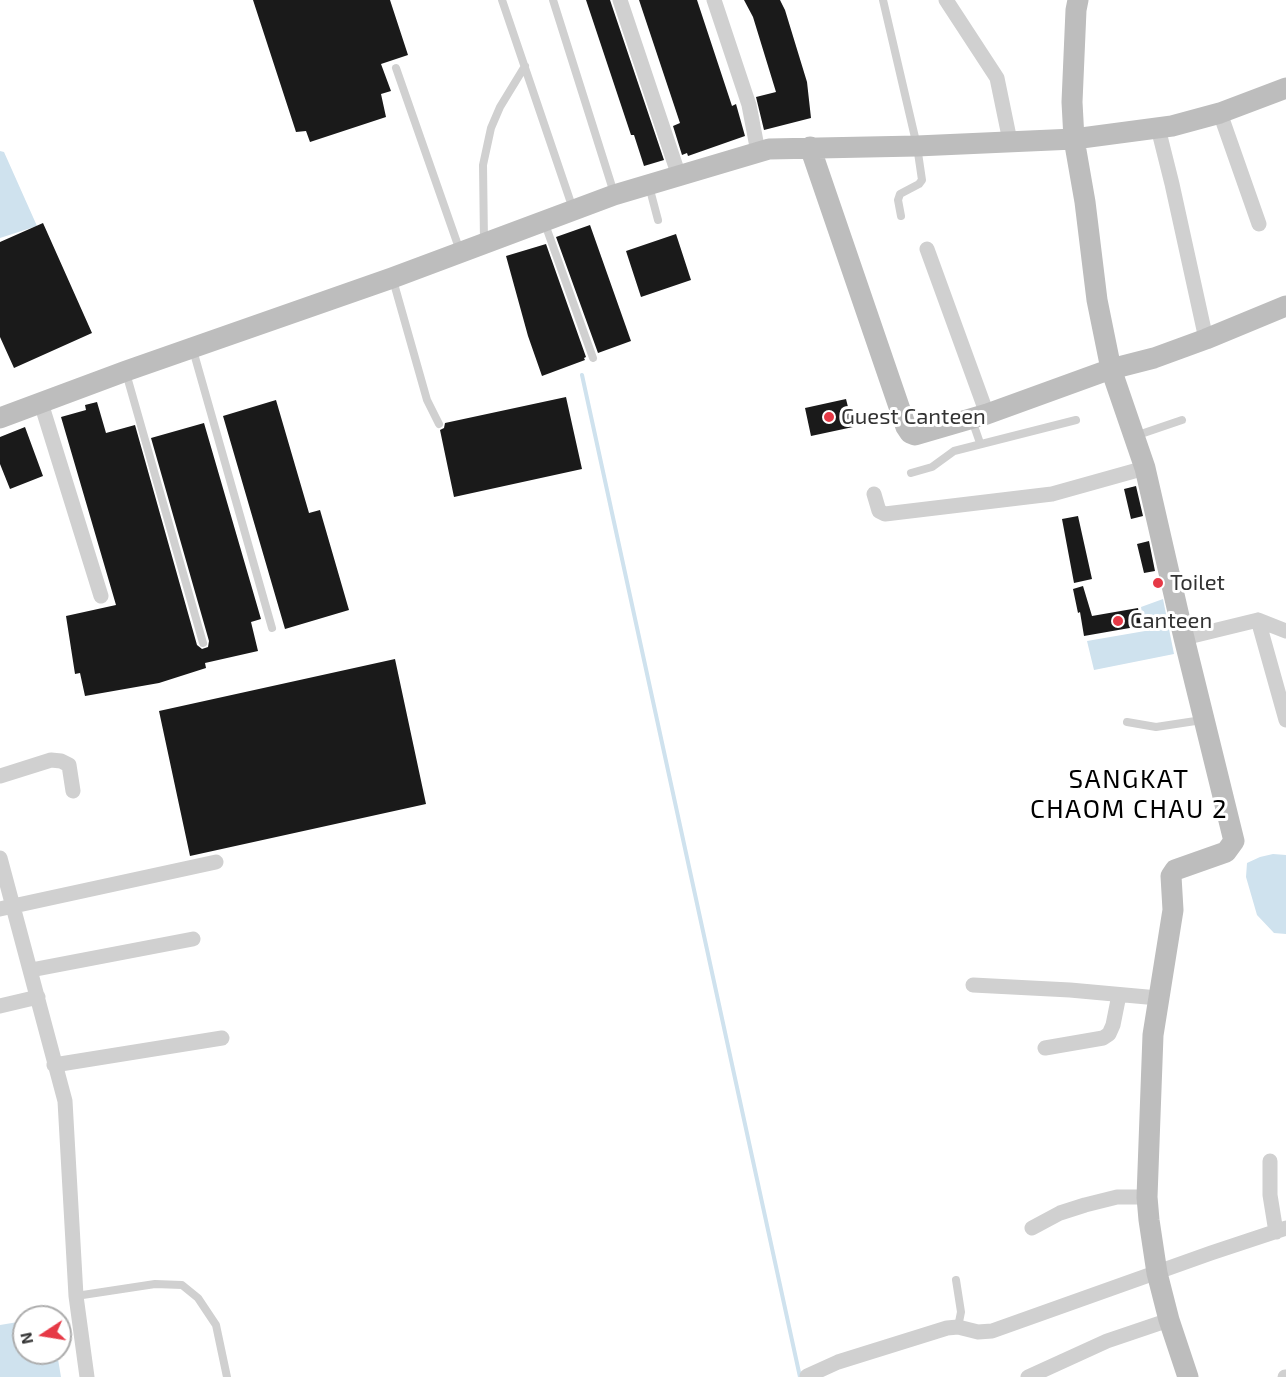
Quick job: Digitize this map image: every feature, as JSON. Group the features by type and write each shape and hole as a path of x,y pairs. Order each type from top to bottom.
{"street":[{"path":"620,0 679,176"},
{"path":"714,0 749,105 758,152"},
{"path":"946,0 997,78 1010,141"},
{"path":"1078,0 1072,102 1074,139 1085,202 1097,300 1111,369 1145,468 1203,719 1234,841 1226,852 1174,870 1171,876 1173,910 1153,1035 1147,1197 1157,1273 1169,1320 1188,1377"},
{"path":"0,418 126,371 392,278 614,195 769,149 916,147 1074,139 1172,126 1220,112 1286,88"},
{"path":"1220,112 1259,224"},
{"path":"1158,128 1206,339"},
{"path":"810,147 906,427 910,433 915,435 979,416 1111,369 1154,358 1286,306"},
{"path":"927,249 979,416"},
{"path":"41,403 101,596"},
{"path":"874,494 882,513 904,512 1043,496 1145,468"},
{"path":"1184,638 1258,620 1286,631"},
{"path":"1258,620 1286,720"},
{"path":"0,776 51,760 61,761 69,765 73,791"},
{"path":"0,860 7,908 31,970 65,1101 76,1296 87,1377"},
{"path":"7,908 216,862"},
{"path":"31,970 192,939"},
{"path":"973,985 1158,998"},
{"path":"1045,1048 1104,1038 1109,1034 1113,1025 1119,994"},
{"path":"0,1006 38,997"},
{"path":"54,1065 222,1038"},
{"path":"807,1376 838,1362 887,1345 947,1328 958,1327 978,1332 992,1331 1052,1308 1281,1230 1270,1195 1270,1161"},
{"path":"1032,1228 1084,1205 1117,1197 1147,1197"},
{"path":"1028,1377 1107,1341 1169,1320"}],"lane":[{"path":"502,0 573,210"},
{"path":"554,0 614,195"},
{"path":"883,0 922,180 900,194 898,200 901,216"},
{"path":"484,244 483,165 491,128 500,107 525,66"},
{"path":"396,68 461,252"},
{"path":"648,185 658,220"},
{"path":"544,221 593,358"},
{"path":"392,278 427,400 439,424"},
{"path":"193,348 272,628"},
{"path":"126,371 203,643"},
{"path":"979,416 980,443"},
{"path":"911,473 932,467 954,451 1076,420"},
{"path":"1134,436 1182,420"},
{"path":"1127,722 1156,727 1203,719"},
{"path":"956,1280 960,1312 958,1327"},
{"path":"76,1296 155,1284 182,1285 198,1298 216,1325 227,1377"}],"water":[{"path":"0,151 4,152 37,226 0,238"},
{"path":"1163,599 1174,654 1094,670 1087,641 1145,631 1141,607"},
{"path":"1273,854 1286,855 1286,934 1274,933 1257,915 1246,877 1247,863"},
{"path":"12,1323 12,1365 59,1365 61,1377 0,1377 0,1325"}],"building":[{"path":"253,0 390,0 408,55 381,64 391,91 381,94 386,117 310,142 306,131 296,132"},
{"path":"586,0 610,0 664,160 644,166 634,135 631,135"},
{"path":"639,0 697,0 732,106 736,104 745,136 688,156 687,153 682,155 673,126 680,123"},
{"path":"744,0 780,0 807,82 811,118 764,130 756,97 776,92 753,17"},
{"path":"43,223 92,333 14,368 0,337 0,242"},
{"path":"590,225 631,341 598,353 556,237"},
{"path":"676,234 691,280 641,297 626,251"},
{"path":"546,244 586,357 585,360 542,376 528,336 506,256"},
{"path":"566,397 582,469 454,497 440,430 444,428 445,423"},
{"name":"Guest Canteen","path":"846,399 853,427 811,436 805,408"},
{"path":"276,400 309,513 320,510 349,610 285,629 223,416"},
{"path":"97,402 106,433 135,425 197,645 202,649 208,647 209,641 151,438 204,423 261,619 251,622 258,651 205,663 206,668 159,683 85,696 80,673 75,674 66,616 116,605 61,417 86,410 85,405"},
{"path":"25,427 43,476 10,489 0,464 0,437"},
{"path":"1136,486 1143,516 1131,519 1124,489"},
{"path":"1078,516 1092,579 1074,583 1062,519"},
{"path":"1149,541 1155,571 1144,573 1137,544"},
{"path":"1083,586 1092,616 1138,608 1141,626 1084,636 1073,589"},
{"path":"395,659 426,804 190,856 159,711"}],"waterway":[{"path":"582,375 800,1377"}],"place":[{"name":"Guest Canteen","path":"829,417"},
{"name":"Toilet","path":"1158,583"},
{"name":"Canteen","path":"1118,621"}],"district":[{"name":"SANGKAT CHAOM CHAU 2","path":"1129,794"}]}
